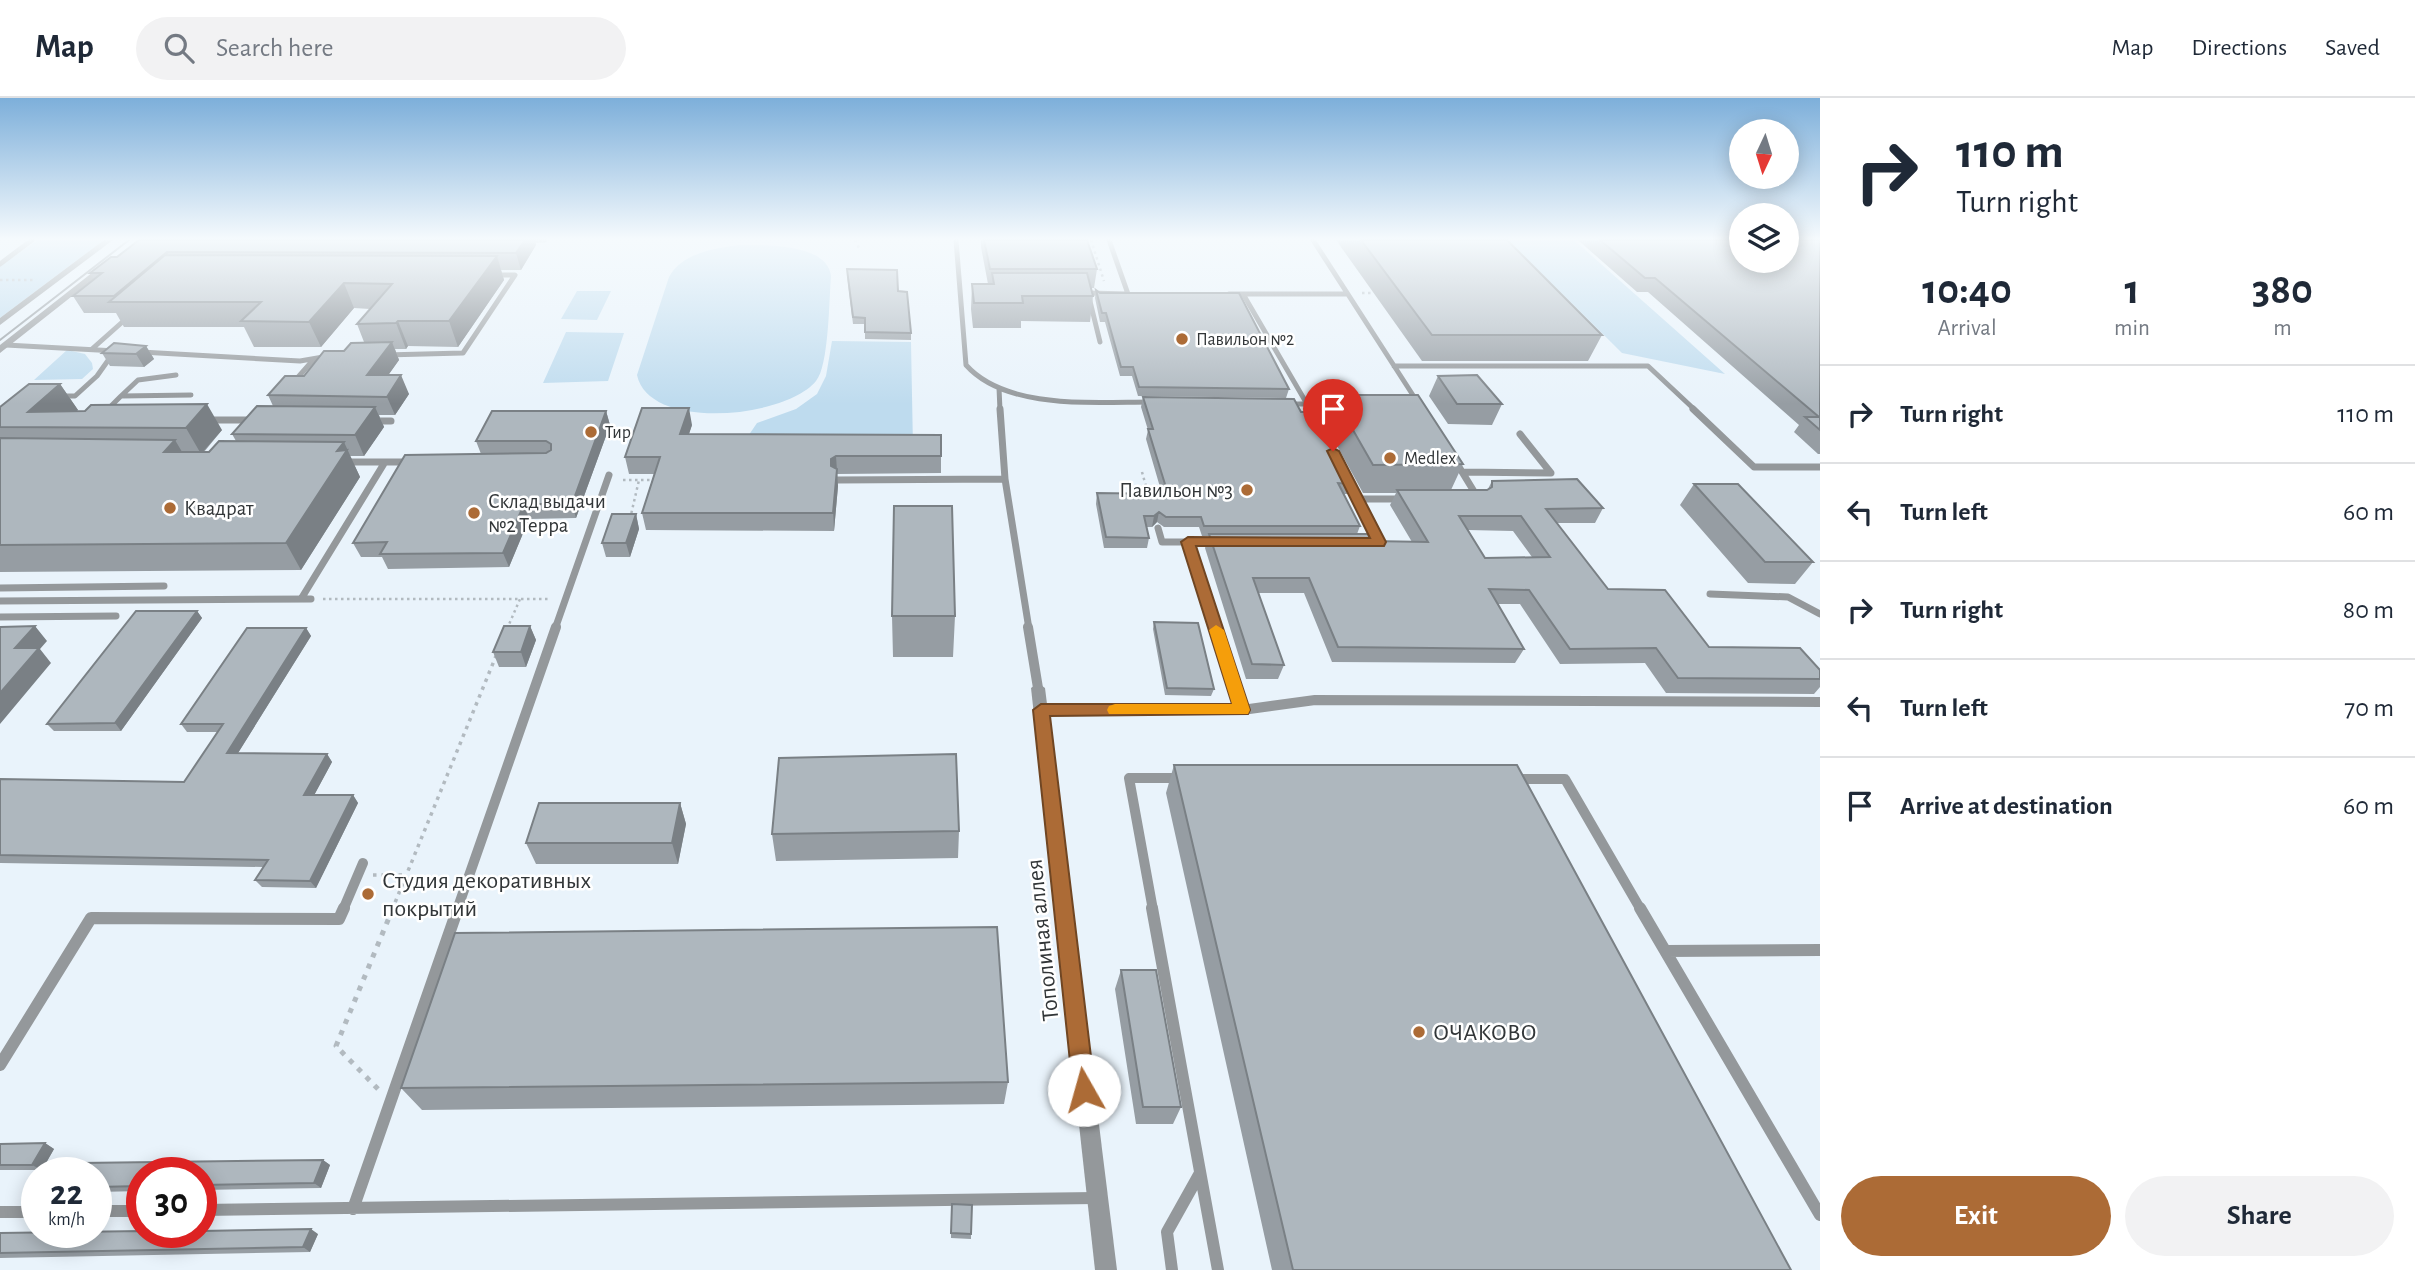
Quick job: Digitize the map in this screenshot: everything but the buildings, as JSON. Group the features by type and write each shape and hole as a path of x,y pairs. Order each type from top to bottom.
{"street":[{"path":"0,322 36,295"},
{"path":"3,347 71,295"},
{"path":"24,304 58,305"},
{"name":"Тополиная аллея","path":"1038,688 1106,1270"}],"lane":[{"path":"383,355 463,353 502,295"},
{"path":"962,295 966,365 975,376 999,388 1047,400 1164,402"},
{"path":"1088,295 1100,342"},
{"path":"1243,295 1320,428"},
{"path":"1347,295 1426,416"},
{"path":"92,349 139,307"},
{"path":"3,347 92,349 300,361 343,356"},
{"path":"49,397 75,396 97,376 115,351"},
{"path":"288,390 314,359"},
{"path":"1394,366 1648,366 1754,467 1820,467"},
{"path":"111,419 97,419 138,380 176,375"},
{"path":"999,388 1005,479 1038,688"},
{"path":"121,396 191,395"},
{"path":"1281,404 1307,404"},
{"path":"193,420 261,420"},
{"path":"365,421 391,421"},
{"path":"1463,472 1551,473 1520,434"},
{"path":"1448,450 1480,498 1467,498"},
{"path":"330,462 426,462"},
{"path":"0,601 306,599 385,462"},
{"path":"352,1209 608,477"},
{"path":"838,480 1005,479"},
{"path":"1352,487 1379,542 1366,542"},
{"path":"1359,499 1413,499"},
{"path":"1158,528 1162,542 1229,542"},
{"path":"1188,542 1242,710"},
{"path":"0,588 164,586"},
{"path":"1710,594 1787,597 1820,614"},
{"path":"0,617 116,616"},
{"path":"1041,710 1242,710 1315,701 1820,702"},
{"path":"1197,778 1129,778 1218,1270"},
{"path":"1497,779 1565,779 1820,1215"},
{"path":"0,1065 91,918 339,919 363,863"},
{"path":"1666,951 1820,950"},
{"path":"1172,1270 1167,1232 1200,1173"},
{"path":"217,1210 1096,1199"},
{"path":"0,1212 21,1212"}],"path":[{"path":"1142,472 1158,528"},
{"path":"608,477 665,480"},
{"path":"627,528 639,480"},
{"path":"306,599 565,599"},
{"path":"504,637 520,599"},
{"path":"390,1101 336,1046 499,649"},
{"path":"358,875 406,875"}],"shaded area":[{"path":"0,295 31,295 0,318"},
{"path":"575,295 609,295 597,320 561,319"},
{"path":"663,295 830,295 826,347 820,373 816,381 800,394 777,404 720,413 691,412 666,405 647,393 637,375"},
{"path":"1563,295 1636,295 1725,374 1622,353"},
{"path":"566,332 624,333 608,381 543,383"},
{"path":"832,341 911,342 913,448 740,448 757,423 796,409 817,394 826,376"},
{"path":"67,350 85,354 93,369 82,379 34,380"}],"tram line":[{"path":"0,340 58,295"}],"slow traffic":[{"path":"1115,710 1242,710 1216,630"}],"place":[{"name":"Павильон №2","path":"1182,339"},
{"name":"Тир","path":"591,432"},
{"name":"Medlex","path":"1390,458"},
{"name":"Павильон №3","path":"1247,490"},
{"name":"Квадрат","path":"170,508"},
{"name":"Склад выдачи №2 Терра","path":"474,513"},
{"name":"Студия декоративных покрытий","path":"368,894"},
{"name":"ОЧАКОВО","path":"1419,1032"}],"route":[{"path":"1084,1090 1041,710 1242,710 1188,542 1379,542 1333,451"}]}
